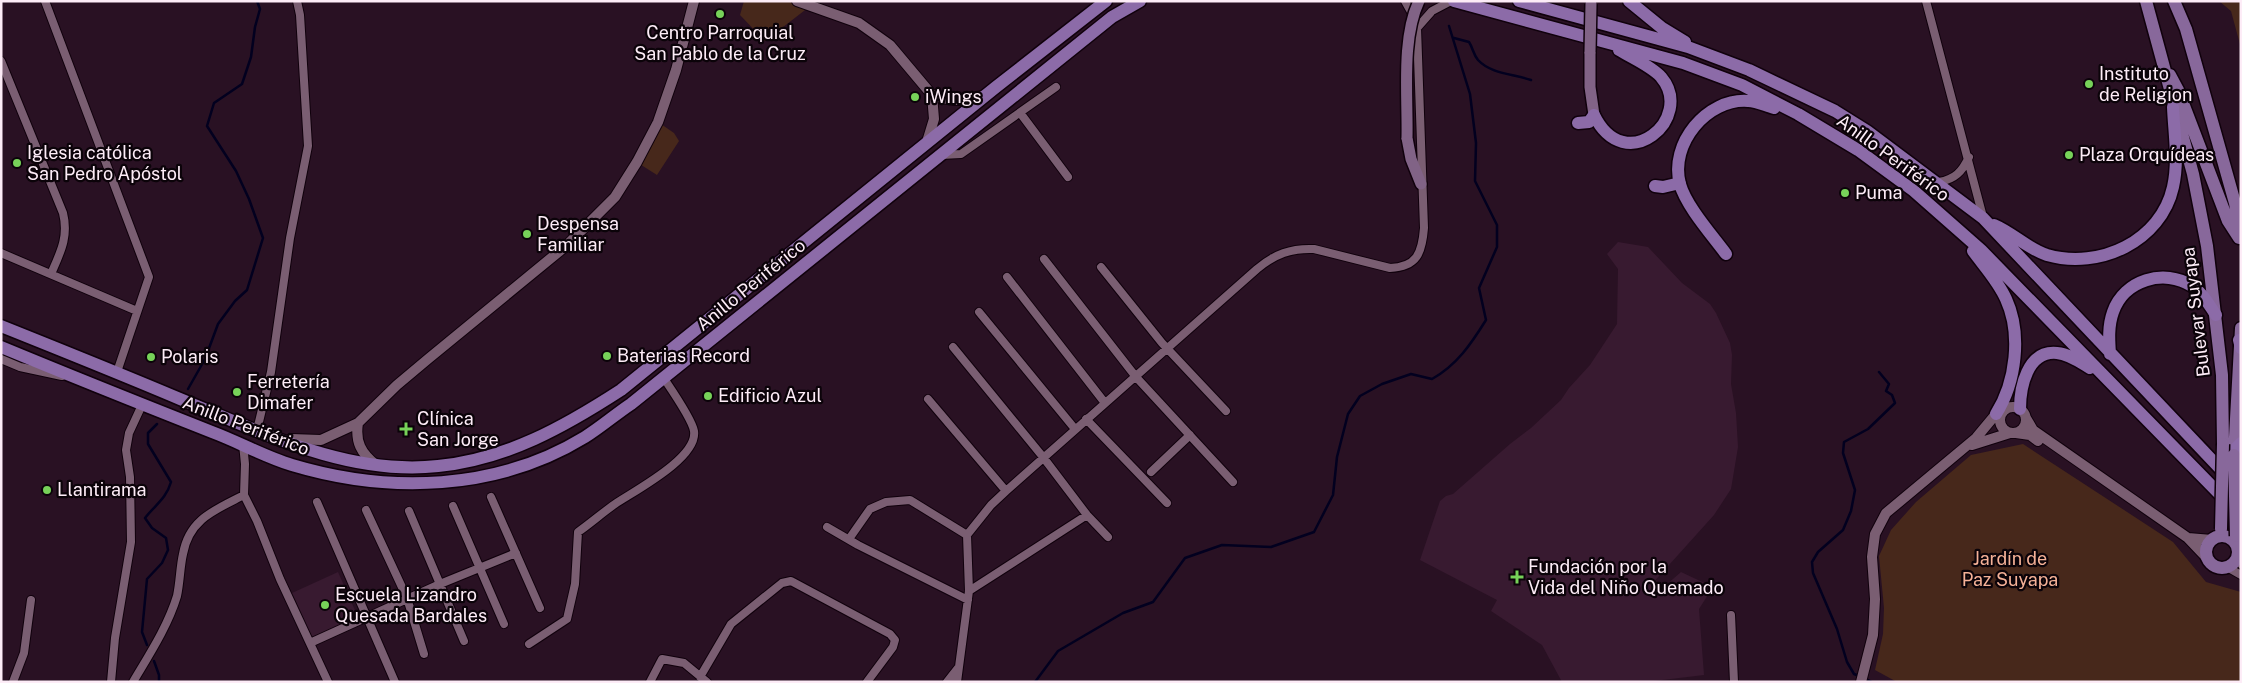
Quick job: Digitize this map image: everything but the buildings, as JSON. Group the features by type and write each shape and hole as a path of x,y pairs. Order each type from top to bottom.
{"highway":[{"name":"Anillo Periférico","path":"1,326 275,438 324,454 377,466 401,468 438,466 473,460 505,451 565,426 621,390 927,142 1106,1"},
{"name":"Anillo Periférico","path":"1,347 291,465 342,478 400,484 443,483 503,472 545,457 584,437 663,378 1112,16 1140,1"},
{"name":"Anillo Periférico","path":"1452,1 1682,63 1742,85 1798,114 1858,150 1914,190 1981,250 2241,515"},
{"path":"1630,1 1662,28 1700,52"},
{"name":"Anillo Periférico","path":"1520,2 1700,52 1749,70 1835,111 1892,147 1986,220 2110,354 2241,491"},
{"path":"1578,124 1590,122 1594,115 1607,135 1615,140 1629,143 1641,141 1652,136 1663,126 1669,115 1669,93 1660,76 1606,42"},
{"path":"1726,254 1686,198 1680,183 1678,163 1682,144 1703,117 1714,109 1727,104 1748,101 1798,114"},
{"path":"1986,220 2046,255 2070,259 2096,258 2120,250 2155,226 2168,204 2174,185 2177,156 2173,106"},
{"path":"1655,186 1663,187 1680,183"},
{"path":"1953,225 2006,297 2013,322 2015,346 2012,373 1997,416"},
{"path":"2110,354 2110,324 2113,310 2130,289 2156,276 2180,279 2193,286 2203,295 2216,315"},
{"path":"2023,414 2021,388 2028,370 2034,363 2048,354 2057,353 2072,357 2106,377"}],"main road":[{"path":"1419,1 1411,23 1408,50 1407,138 1411,159 1421,184"},
{"name":"Bulevar Suyapa","path":"2146,1 2193,174 2216,315 2222,375 2233,448 2218,535"},
{"path":"2174,1 2186,29 2239,224 2241,239"},
{"path":"1591,3 1590,87 1594,115"},
{"path":"2162,62 2178,90 2228,221 2241,239"},
{"name":"Bulevar Suyapa","path":"2237,551 2233,448 2240,339"},
{"path":"2218,535 2230,539 2237,551 2227,567 2222,568 2213,566 2207,558 2206,548 2218,535"}],"street":[{"path":"45,1 149,277 117,372"},
{"path":"257,430 271,372 290,238 308,146 300,15 297,1"},
{"path":"275,438 303,441 321,440 358,423 402,380 567,245 615,197 637,162 658,122 676,70 694,1"},
{"path":"797,1 843,16 873,31 890,45 932,95 958,101 978,97 996,87"},
{"path":"958,682 958,668 968,596 967,535 991,505 1006,491 1257,269 1278,254 1302,248 1314,249 1390,268 1401,267 1416,259 1423,242 1417,28 1414,17 1405,1"},
{"path":"1417,28 1432,11 1452,1"},
{"path":"1926,1 1986,220"},
{"path":"1,61 64,213 67,226 66,240 51,274"},
{"path":"940,155 961,154 1021,114 1056,87"},
{"path":"927,142 934,119 932,95"},
{"path":"1021,114 1068,177"},
{"path":"1939,182 1948,180 1961,172 1969,157"},
{"path":"1,253 137,311"},
{"path":"1044,259 1136,377 1233,482"},
{"path":"1101,268 1167,349 1226,411"},
{"path":"1006,278 1105,404"},
{"path":"979,312 1075,429"},
{"path":"953,348 1043,457 1087,515 1108,537"},
{"path":"1,359 47,374 75,378"},
{"path":"529,644 567,619 575,584 578,532 612,506 643,488 678,460 694,441 694,430 663,378"},
{"path":"928,398 1006,491"},
{"path":"111,682 115,638 131,542 130,477 126,450 128,432 142,405"},
{"path":"1861,682 1873,636 1875,598 1872,557 1875,534 1886,513 1965,448 1997,416 2011,408 2023,414 2033,430 2188,538 2207,558"},
{"path":"2013,433 2024,427 2023,414"},
{"path":"1997,416 2001,417 2002,427 2013,433"},
{"path":"1997,416 1990,430 1997,436"},
{"path":"1086,419 1166,503"},
{"path":"358,423 357,432 361,450 377,466"},
{"path":"1965,448 1997,436 2013,433 2030,435 2129,502 2138,502"},
{"path":"1150,472 1190,436"},
{"path":"243,444 245,464 244,496 258,521 280,579 328,682"},
{"path":"133,682 164,627 174,603 183,552 189,534 200,519 244,496"},
{"path":"491,497 540,608"},
{"path":"849,539 870,508 886,502 910,500 967,535"},
{"path":"317,502 394,682"},
{"path":"453,506 504,624"},
{"path":"366,510 407,598 424,654"},
{"path":"409,511 464,641"},
{"path":"968,596 1087,515"},
{"path":"827,528 968,596"},
{"path":"2188,538 2218,535"},
{"path":"310,643 407,598 516,553"},
{"path":"2227,567 2241,576"},
{"path":"650,682 662,659 684,663 703,679 731,624 782,583 790,581 890,634 895,640 893,647 867,682"},
{"path":"13,682 24,653 31,600"},
{"path":"1732,615 1734,682"},
{"path":"947,682 958,668"}],"shaded area":[{"path":"1618,242 1648,247 1682,283 1710,304 1716,313 1730,343 1732,355 1731,384 1736,413 1738,447 1731,489 1714,515 1651,585 1657,593 1681,572 1713,587 1699,609 1704,675 1646,682 1562,682 1542,645 1491,611 1497,600 1420,560 1440,501 1446,496 1453,494 1561,400 1590,365 1617,324 1618,269 1607,254"},
{"name":"Escuela Lizandro Quesada Bardales","path":"338,572 358,617 312,637 292,593"}],"green space":[{"path":"744,1 792,1 809,7 765,41 740,15"},
{"path":"2219,1 2241,1 2241,48 2231,11"},
{"path":"658,122 674,133 679,141 657,175 638,163"},
{"name":"Jardín de Paz Suyapa","path":"2023,444 2173,542 2206,582 2241,592 2241,682 1897,682 1875,670 1883,634 1884,608 1879,556 1891,530 1916,502 1971,455"}],"waterway":[{"path":"188,389 205,359 218,324 235,301 247,290 263,238 249,199 236,171 207,126 214,103 242,84 251,57 255,27 260,9 257,1"},
{"path":"1035,682 1058,651 1123,613 1153,602 1185,558 1222,545 1271,547 1314,532 1333,495 1337,457 1348,414 1360,396 1382,384 1411,374 1432,379 1456,361 1469,346 1486,320 1479,288 1497,247 1497,225 1475,181 1476,143 1470,94 1449,26"},
{"path":"1454,38 1469,42 1475,56 1483,65 1503,73 1531,80"},
{"path":"1859,676 1854,674 1847,662 1837,629 1813,573 1812,562 1818,552 1843,530 1851,511 1855,490 1843,453 1844,442 1868,429 1895,403 1892,395 1886,391 1889,384 1879,372"},
{"path":"147,645 142,632 147,579 162,563 168,550 166,538 152,528 145,518 163,497 171,482 148,444 148,433 157,424"},
{"path":"154,661 159,675 159,682"},
{"path":"1864,678 1872,682"}],"place":[{"name":"Centro Parroquial San Pablo de la Cruz","path":"720,14"},
{"name":"Instituto de Religion","path":"2089,84"},
{"name":"iWings","path":"915,97"},
{"name":"Plaza Orquídeas","path":"2069,155"},
{"name":"Iglesia católica San Pedro Apóstol","path":"17,163"},
{"name":"Puma","path":"1845,193"},
{"name":"Despensa Familiar","path":"527,234"},
{"name":"Baterias Record","path":"607,356"},
{"name":"Polaris","path":"151,357"},
{"name":"Ferretería Dimafer","path":"237,392"},
{"name":"Edificio Azul","path":"708,396"},
{"name":"Clínica San Jorge","path":"406,429"},
{"name":"Llantirama","path":"47,490"},
{"name":"Fundación por la Vida del Niño Quemado","path":"1517,577"},
{"name":"Escuela Lizandro Quesada Bardales","path":"325,605"}]}
